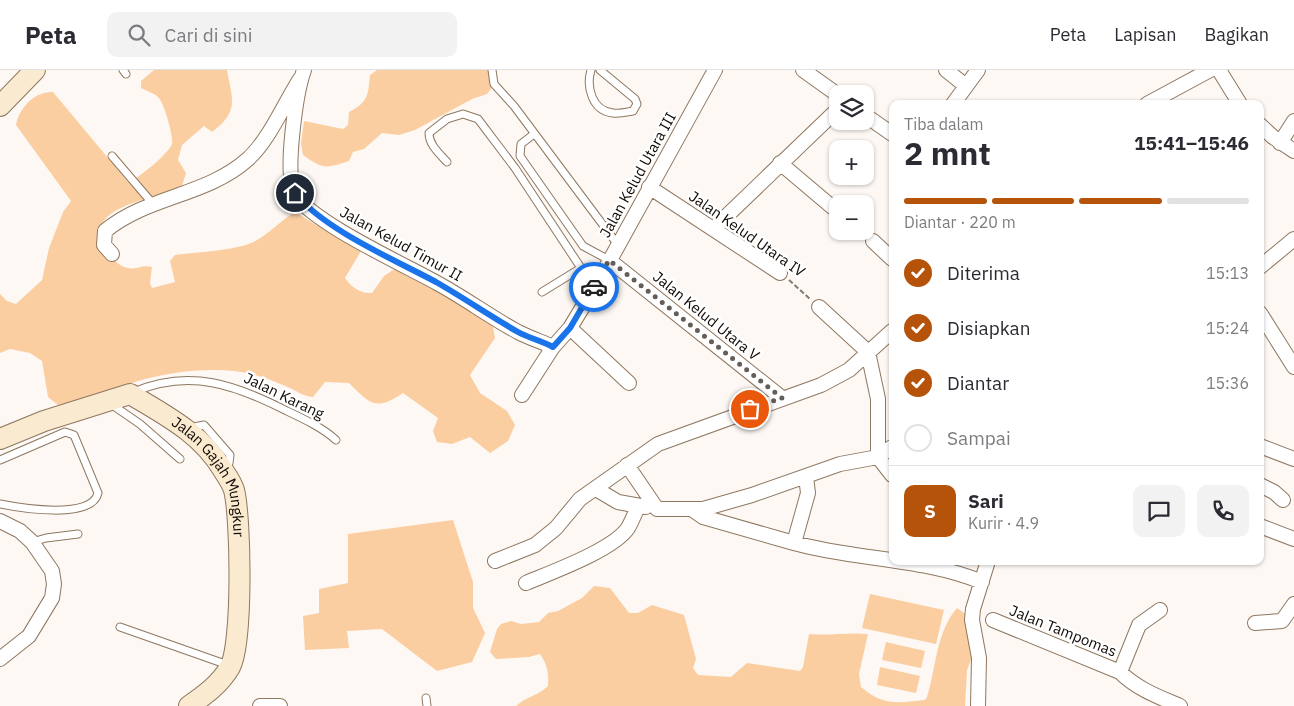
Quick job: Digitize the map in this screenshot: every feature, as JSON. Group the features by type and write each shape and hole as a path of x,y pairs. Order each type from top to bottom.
{"main road":[{"path":"0,106 35,70"},
{"path":"0,439 44,421 130,394"},
{"name":"Jalan Gajah Mungkur","path":"130,394 186,429 206,446 234,489 239,539 239,628 231,666 217,684 189,706"}],"street":[{"name":"Jalan Kelud Utara III","path":"522,395 553,347 570,328 599,280 715,70"},
{"path":"804,70 829,88"},
{"path":"946,70 966,86"},
{"path":"955,100 978,70"},
{"path":"1154,100 1210,70"},
{"path":"1219,70 1238,100"},
{"path":"112,254 104,245 106,231 130,213 218,179 248,159 263,142 303,73"},
{"name":"Jalan Kelud Timur II","path":"303,73 293,136 290,172 295,193 301,201 323,219 362,243 443,286 519,332 553,347"},
{"path":"713,228 829,117"},
{"path":"874,121 889,132"},
{"path":"1280,143 1294,121"},
{"path":"1264,128 1280,143 1294,151"},
{"path":"780,163 829,204"},
{"name":"Jalan Kelud Utara IV","path":"649,187 780,273"},
{"path":"1264,264 1294,239"},
{"path":"873,241 889,256"},
{"name":"Jalan Kelud Utara V","path":"609,260 782,398"},
{"path":"819,307 868,352 878,399 878,457 889,471"},
{"path":"1264,319 1293,363"},
{"path":"570,328 629,383"},
{"path":"495,561 528,549 556,528 580,499 596,489 627,464 668,439 821,385 849,370 889,334"},
{"path":"1264,448 1294,459"},
{"path":"596,489 618,502 638,507 692,510 752,495 840,464 878,457 889,450"},
{"path":"627,464 657,508"},
{"path":"794,543 808,494 806,477"},
{"path":"1264,487 1274,492 1283,500"},
{"path":"526,583 579,560 610,543 627,529 638,507"},
{"path":"692,510 703,517 794,543 889,561"},
{"path":"0,521 20,531 32,542 52,571 54,584 52,598 29,636 0,659"},
{"path":"1264,528 1294,539"},
{"path":"915,565 966,575 982,582"},
{"path":"978,706 979,658 972,620 973,609 987,565"},
{"path":"1256,624 1282,621 1294,604"},
{"name":"Jalan Tampomas","path":"1120,672 1139,624 1160,610"},
{"name":"Jalan Tampomas","path":"993,620 1120,672 1127,679 1154,695 1180,706"},
{"path":"260,706 280,706"}],"lane":[{"path":"492,70 494,84 618,245"},
{"path":"591,70 588,82 589,93 604,111 614,114 633,111 637,104 635,100 600,70"},
{"path":"447,162 432,144 429,139 429,133 447,119 462,114 478,119 515,168 581,268 599,280"},
{"path":"534,134 520,144 520,156 583,246 609,260"},
{"path":"112,156 153,204"},
{"path":"542,292 581,268"},
{"name":"Jalan Karang","path":"130,394 150,385 173,381 217,383 234,386 309,422 336,440"},
{"path":"107,401 140,424 180,459"},
{"path":"0,460 65,432 70,432 74,435 98,493 97,498 90,504 48,511 0,504"},
{"path":"32,542 46,538 78,534"},
{"path":"120,627 231,666"},
{"path":"426,698 427,706"}],"path":[{"name":"Jalan Kelud Utara IV","path":"780,273 819,307"}],"shaded area":[{"path":"154,70 227,70 232,104 227,118 212,132 204,126 182,145 178,160 186,173 182,186 116,210 102,224 100,236 115,260 123,267 128,268 152,267 150,283 152,288 175,282 170,261 175,255 243,246 263,236 295,212 336,237 351,241 361,251 345,278 357,289 372,293 384,276 396,268 492,322 495,338 470,375 480,393 507,411 515,425 508,441 490,453 470,437 452,444 437,442 433,431 438,418 403,393 394,399 380,404 369,401 349,383 325,382 313,397 263,377 228,371 201,370 161,376 135,382 88,399 58,405 48,397 42,361 30,353 10,349 0,353 0,294 7,301 16,304 42,280 49,248 63,212 71,201 16,125 24,107 40,94 53,92 128,182 152,166 165,154 172,144 168,120 160,100 154,94 141,88 141,81"},
{"path":"377,70 496,70 495,84 487,94 472,99 415,130 399,135 382,133 364,149 353,152 349,161 324,166 315,163 303,155 301,143 304,121 343,129 348,125 349,112 360,105 366,98 370,75"},
{"path":"453,520 473,582 473,608 485,633 472,662 437,671 382,629 347,631 349,648 305,650 303,616 319,613 319,589 348,583 348,534"},
{"path":"594,586 610,588 629,613 638,613 652,605 684,615 696,659 693,668 698,675 731,677 747,663 800,671 803,667 809,634 868,634 859,674 861,687 876,697 891,702 925,700 941,639 950,618 957,608 967,615 975,650 967,670 965,706 516,706 548,686 547,669 540,654 529,657 496,659 490,652 497,629 501,624 511,621 521,624 539,622 548,613 558,611 582,598"},
{"path":"870,594 944,610 936,644 862,628"},
{"path":"886,642 925,651 921,668 882,660"},
{"path":"880,667 920,676 916,693 877,685"}],"way so far":[{"path":"594,287 609,260 782,398 750,409"}],"route":[{"path":"295,193 301,201 323,219 362,243 450,290 519,332 553,347 570,328 594,287"}]}
